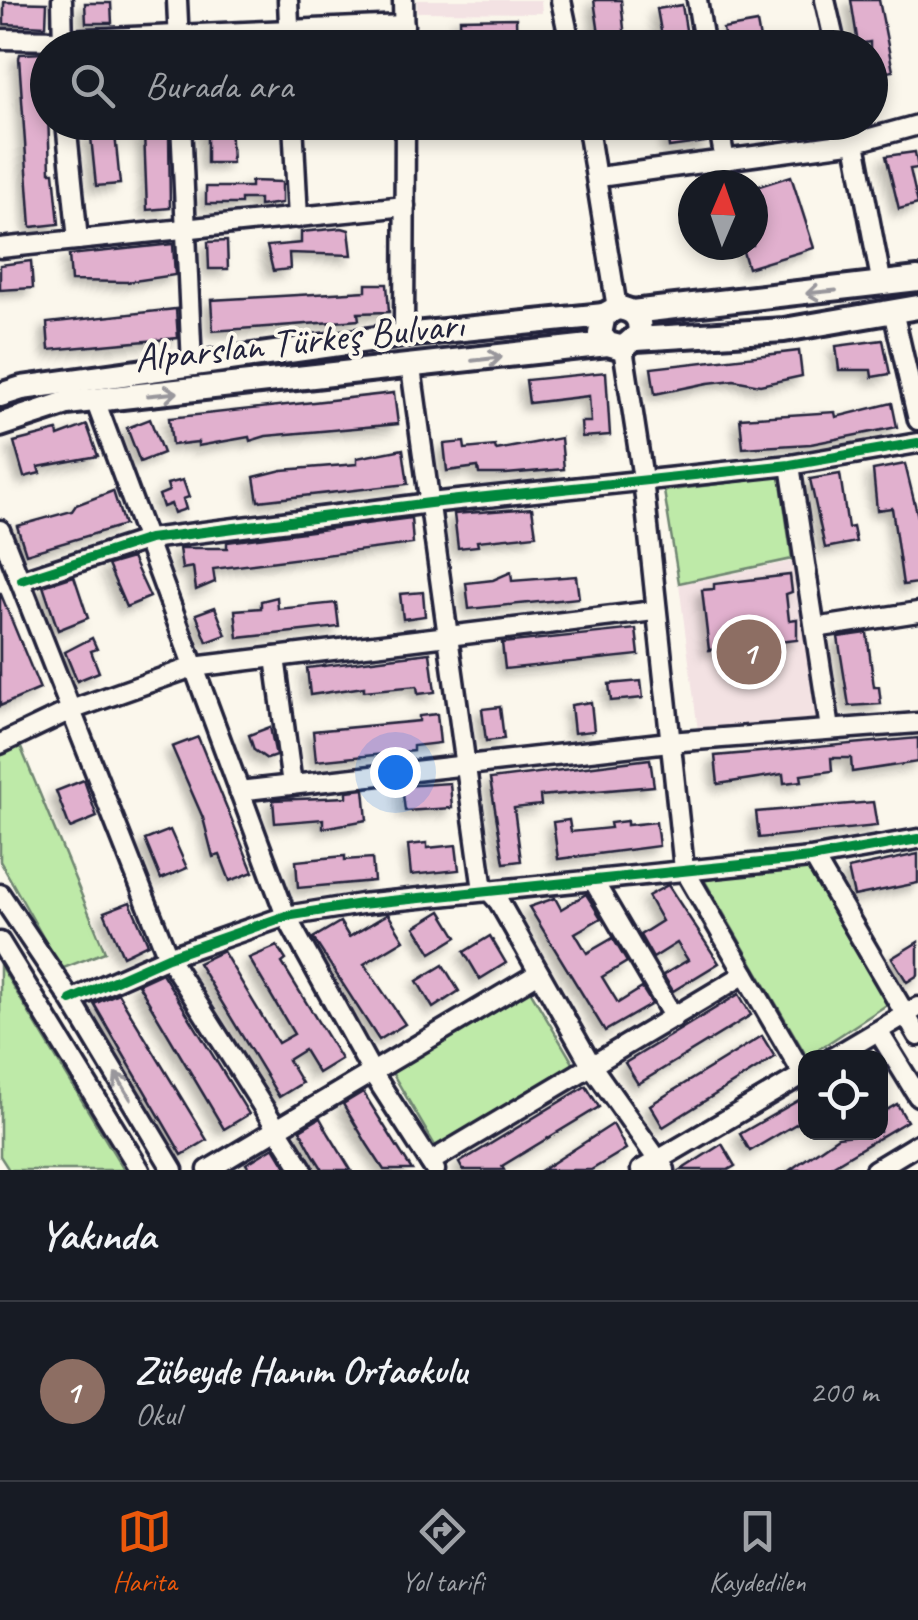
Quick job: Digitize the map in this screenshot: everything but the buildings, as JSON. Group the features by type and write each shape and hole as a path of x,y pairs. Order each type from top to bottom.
{"main road":[{"name":"Alparslan Türkeş Bulvarı","path":"0,395 22,388 404,336 918,279"},
{"name":"Alparslan Türkeş Bulvarı","path":"0,425 67,403 784,330 918,307"},
{"path":"618,312 640,327 623,344 600,334 618,312"}],"street":[{"path":"62,0 63,30"},
{"path":"178,0 179,30"},
{"path":"288,0 290,30"},
{"path":"403,0 404,30"},
{"path":"563,0 568,30"},
{"path":"697,0 702,30"},
{"path":"826,0 832,30"},
{"path":"366,30 404,25"},
{"path":"0,39 30,41"},
{"path":"888,133 918,125"},
{"path":"68,140 78,240"},
{"path":"182,140 192,364"},
{"path":"295,140 298,218"},
{"path":"404,336 405,140"},
{"path":"591,140 618,312"},
{"path":"721,140 725,161"},
{"path":"599,177 863,140"},
{"path":"856,142 882,286"},
{"path":"0,248 405,206"},
{"path":"893,312 918,420"},
{"path":"623,344 643,479 684,870 798,1063"},
{"path":"411,368 482,883 593,1068 662,1165"},
{"path":"95,400 286,916 372,1072 432,1166 745,974"},
{"path":"22,580 149,539 430,503 790,466 918,443"},
{"path":"790,466 830,729"},
{"path":"0,530 168,957 303,1170"},
{"path":"0,744 71,710 193,667 654,611"},
{"path":"815,628 918,612"},
{"path":"275,657 292,785"},
{"path":"239,791 669,742 918,723"},
{"path":"71,1000 168,957 286,916 814,858 918,840"},
{"path":"814,858 912,1011 918,1036"},
{"path":"593,880 674,1018"},
{"path":"0,894 71,1000 173,1170"},
{"path":"0,942 140,1170"},
{"path":"208,1170 539,973"},
{"path":"846,1050 912,1011"},
{"path":"878,1031 918,1096"},
{"path":"642,1170 662,1165 798,1077"},
{"path":"875,1170 918,1144"}],"shaded area":[{"path":"417,0 541,0 542,13 417,12"},
{"path":"793,561 823,719 698,731 679,584"}],"green space":[{"path":"780,476 792,559 679,583 664,491"},
{"path":"19,743 105,952 61,969 0,861 0,752"},
{"path":"810,867 888,1004 818,1050 803,1050 703,878"},
{"path":"0,965 124,1170 9,1170 0,1156"},
{"path":"529,989 576,1068 437,1149 391,1071"}],"cycle path":[{"path":"22,580 149,539 430,503 790,465 918,443"},
{"path":"71,1000 168,957 286,916 361,904 810,858 918,839"}],"place":[{"name":"Zübeyde Hanım Ortaokulu","path":"749,652"}]}
